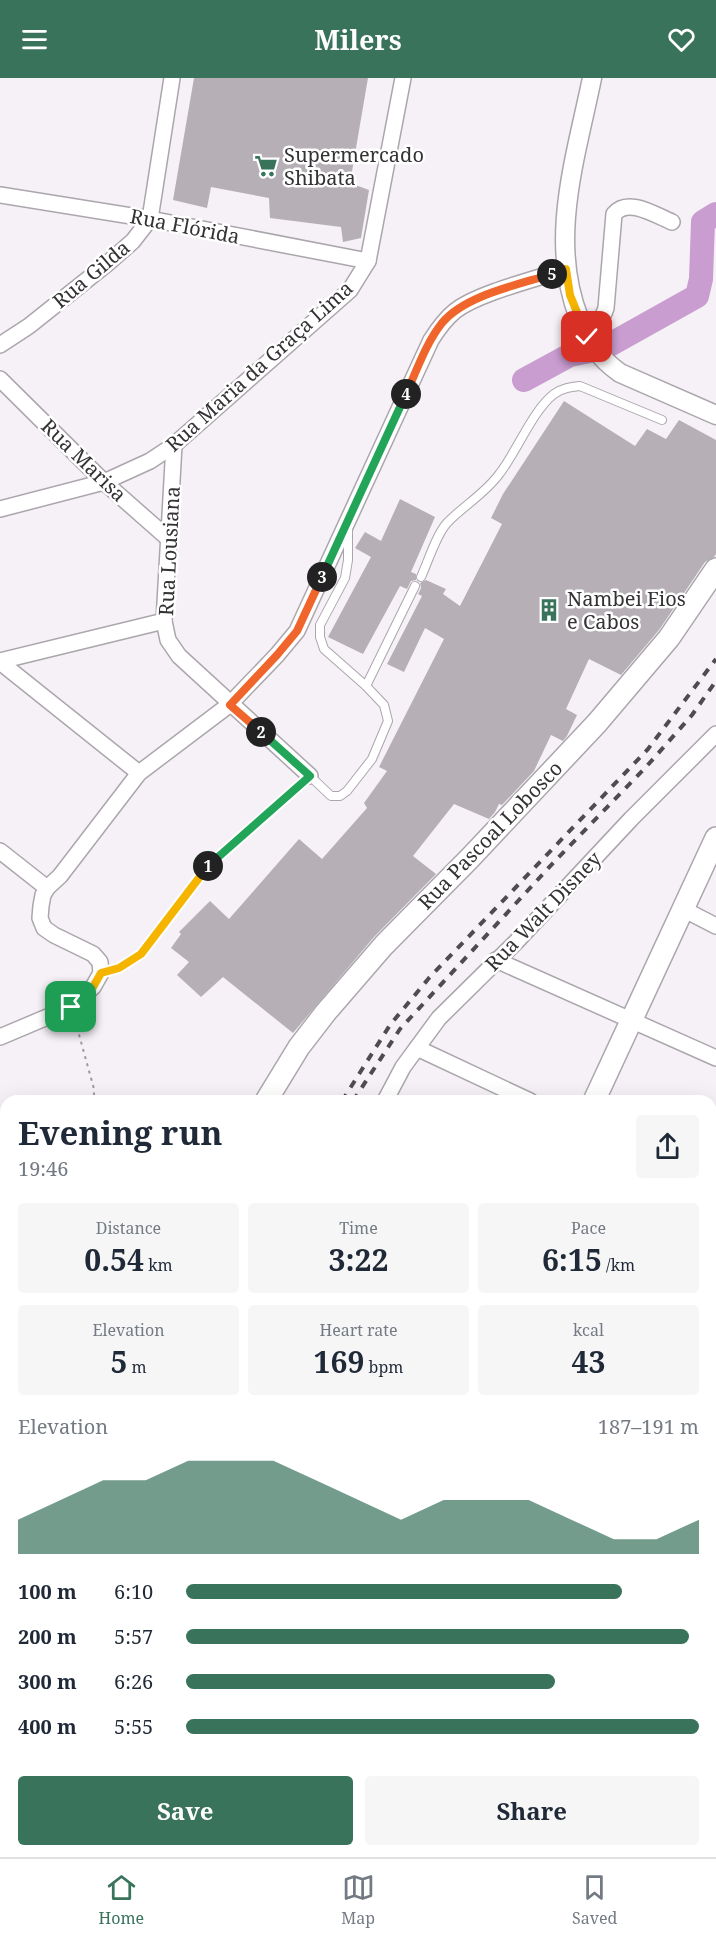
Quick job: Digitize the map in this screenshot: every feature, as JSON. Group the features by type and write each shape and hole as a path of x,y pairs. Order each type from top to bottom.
{"main road":[{"name":"Rua Pascoal Lobosco","path":"270,1095 298,1047 326,1012 384,945 486,842 597,723 669,638 716,569"},
{"path":"597,1095 716,838"}],"street":[{"path":"150,219 172,78"},
{"name":"Rua Maria da Graça Lima","path":"0,509 104,482 150,461 174,445 350,290 368,261 403,78"},
{"path":"592,78 565,227 566,269 570,295 597,354 620,373 716,415"},
{"name":"Rua Flórida","path":"0,195 150,219 368,261"},
{"path":"586,334 603,318 606,308 614,214 624,206 635,207 672,222"},
{"name":"Rua Gilda","path":"0,345 29,326 108,263 132,241 150,219"},
{"path":"0,1036 77,1003 93,987 101,973 100,962 93,954 44,928 40,918 43,894 60,876 139,773 230,705 297,631 431,340 443,322 457,309 480,298 566,269"},
{"name":"Rua Marisa","path":"0,379 104,482 170,540"},
{"name":"Rua Lousiana","path":"174,445 170,540 164,596 164,621 168,640 179,656 230,705 310,776"},
{"path":"0,662 164,621"},
{"path":"0,662 139,773"},
{"name":"Rua Walt Disney","path":"389,1095 403,1067 439,1018 716,734"},
{"path":"0,851 47,888"},
{"path":"683,909 716,926"},
{"path":"496,960 716,1058"},
{"path":"417,1048 517,1095"}],"lane":[{"path":"421,577 445,525 485,492 501,473 543,405 555,394 566,388 580,386 662,420"},
{"path":"310,776 331,796 340,796 347,791 372,759 388,721 384,705 324,649 320,637 320,625 345,578 348,560 348,522"},
{"path":"366,686 415,586"}],"path":[{"path":"101,973 119,968 141,954 211,863 310,776"},
{"path":"77,1003 94,1095"}],"building":[{"name":"Supermercado Shibata","path":"194,78 368,78 350,183 369,190 361,238 343,242 341,227 270,218 269,198 211,187 207,208 173,200"},
{"name":"Nambei Fios e Cabos","path":"564,401 635,446 647,429 666,439 679,420 716,440 716,554 705,562 659,630 621,675 589,659 566,709 577,715 567,736 563,741 551,735 534,771 502,805 499,804 489,819 454,804 413,856 436,874 374,937 293,1033 223,977 201,997 177,975 189,962 171,948 181,934 179,932 210,901 229,919 299,839 322,859 367,808 364,803 387,771 379,767 444,639 425,628 404,672 387,664 422,596 418,594 421,588 420,583 426,580 446,589 443,594 460,606 502,524 491,518 503,494"},
{"path":"400,499 435,517 411,572 416,574 416,580 411,581 407,589 400,586 363,654 328,637 371,557 355,548 365,532 381,541"}],"waterway":[{"path":"524,380 570,355 604,348 697,296 701,279 703,222 716,214"}],"railway":[{"path":"346,1095 390,1025 429,978 648,749 716,659"},
{"path":"357,1095 400,1029 554,862 646,767 692,715 716,681"}],"place":[{"name":"Supermercado Shibata","path":"266,166"},
{"name":"Nambei Fios e Cabos","path":"549,610"}],"route":[{"path":"71,1007 93,987 101,973 119,968 141,954 211,863 310,776 230,705 297,631 431,340 443,322 457,309 480,298 566,269 570,295 587,337"}]}
